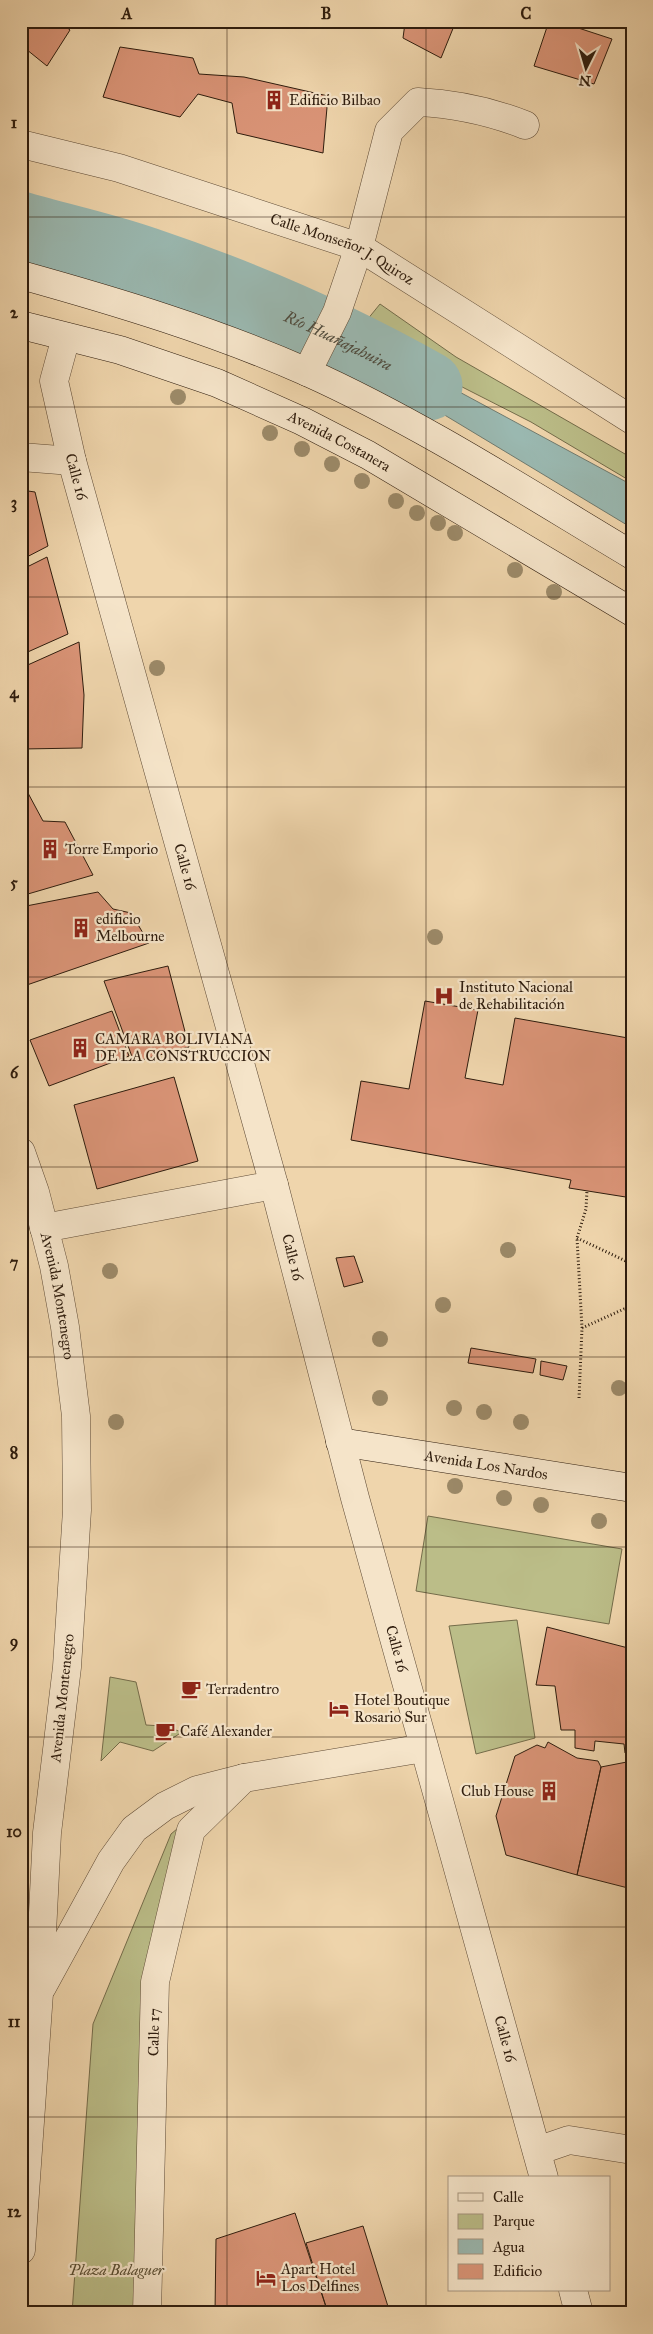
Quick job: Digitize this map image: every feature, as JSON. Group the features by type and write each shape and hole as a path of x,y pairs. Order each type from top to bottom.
{"street":[{"path":"312,363 337,312 359,247 389,131 418,102 448,103 497,114 526,125"},
{"name":"Calle Monseñor J. Quiroz","path":"21,144 119,168 359,247 632,420"},
{"path":"21,275 312,363 632,555"},
{"name":"Avenida Costanera","path":"21,324 120,350 217,383 302,421 368,455 632,612"},
{"name":"Calle 16","path":"66,337 54,381 72,461 274,1185 340,1442 543,2176"},
{"path":"21,457 72,461"},
{"name":"Avenida Montenegro","path":"21,1152 54,1266 64,1327 76,1416 77,1510 67,1667 47,1833 39,1993 21,2250"},
{"path":"44,1228 274,1185"},
{"name":"Avenida Los Nardos","path":"340,1442 632,1488"},
{"path":"39,1993 111,1861 134,1829 165,1806 197,1790 244,1778 424,1748"},
{"name":"Calle 17","path":"147,2313 155,1982 191,1830 244,1778"},
{"path":"537,2151 569,2140 632,2150"},
{"path":"574,2292 579,2313"}],"path":[{"path":"579,1398 582,1328 577,1238 586,1209 587,1190"},
{"path":"577,1238 632,1264"},
{"path":"582,1328 624,1309 632,1308"}],"green space":[{"path":"21,201 94,221 132,238 124,240 21,215"},
{"path":"380,304 456,357 632,458 632,482 531,422 417,364 358,331"},
{"path":"428,1516 622,1549 609,1624 416,1591"},
{"path":"517,1620 535,1738 476,1754 449,1626"},
{"path":"110,1677 136,1682 146,1725 163,1726 182,1732 153,1751 120,1742 101,1761"},
{"name":"Plaza Balaguer","path":"196,1813 167,1893 155,2313 72,2313 93,2024 171,1834"}],"water":[{"path":"21,215 114,239 129,247 133,273 21,243"},
{"path":"351,331 632,485 632,528 423,402 336,357"}],"building":[{"path":"21,21 59,21 70,30 47,66 21,45"},
{"path":"402,21 453,21 454,26 441,58 403,38 405,23"},
{"path":"549,21 557,21 612,39 594,84 534,66"},
{"name":"Edificio Bilbao","path":"120,47 193,58 199,74 244,77 328,96 323,153 237,133 232,103 198,94 180,117 103,97"},
{"path":"21,490 35,492 48,546 21,560"},
{"path":"47,557 68,634 21,655 21,570"},
{"path":"79,642 84,695 82,748 22,749 21,668"},
{"name":"Torre Emporio","path":"21,780 43,821 65,822 93,875 21,896"},
{"name":"edificio Melbourne","path":"98,892 113,909 131,913 149,943 21,987 21,907"},
{"path":"168,966 189,1047 134,1062 104,981"},
{"path":"425,1001 478,1010 465,1078 503,1085 515,1018 628,1038 632,1023 632,1198 569,1188 571,1180 351,1140 361,1081 409,1089"},
{"name":"CAMARA BOLIVIANA DE LA CONSTRUCCION","path":"112,1011 129,1056 49,1086 30,1040"},
{"path":"174,1077 198,1161 97,1189 74,1105"},
{"path":"354,1256 363,1282 344,1287 336,1258"},
{"path":"471,1348 536,1359 533,1373 468,1363"},
{"path":"541,1361 567,1366 563,1380 540,1375"},
{"path":"547,1627 632,1649 632,1755 625,1753 624,1744 595,1741 594,1751 575,1748 575,1730 561,1730 555,1686 536,1685"},
{"name":"Club House","path":"548,1742 577,1758 598,1761 601,1767 577,1875 506,1855 496,1816 515,1756 537,1745 545,1748"},
{"path":"632,1761 632,1889 577,1875 601,1767"},
{"name":"Apart Hotel Los Delfines","path":"295,2213 328,2313 215,2313 216,2239"},
{"path":"363,2226 390,2313 328,2313 306,2243"}],"waterway":[{"name":"Río Huañajahuira","path":"21,226 130,256 218,287 325,333 428,386"}],"place":[{"name":"Edificio Bilbao","path":"274,100"},
{"name":"Torre Emporio","path":"50,849"},
{"name":"edificio Melbourne","path":"81,928"},
{"name":"Instituto Nacional de Rehabilitación","path":"444,996"},
{"name":"CAMARA BOLIVIANA DE LA CONSTRUCCION","path":"80,1048"},
{"name":"Terradentro","path":"191,1689"},
{"name":"Hotel Boutique Rosario Sur","path":"339,1709"},
{"name":"Café Alexander","path":"165,1731"},
{"name":"Club House","path":"549,1791"},
{"name":"Apart Hotel Los Delfines","path":"266,2278"}]}
